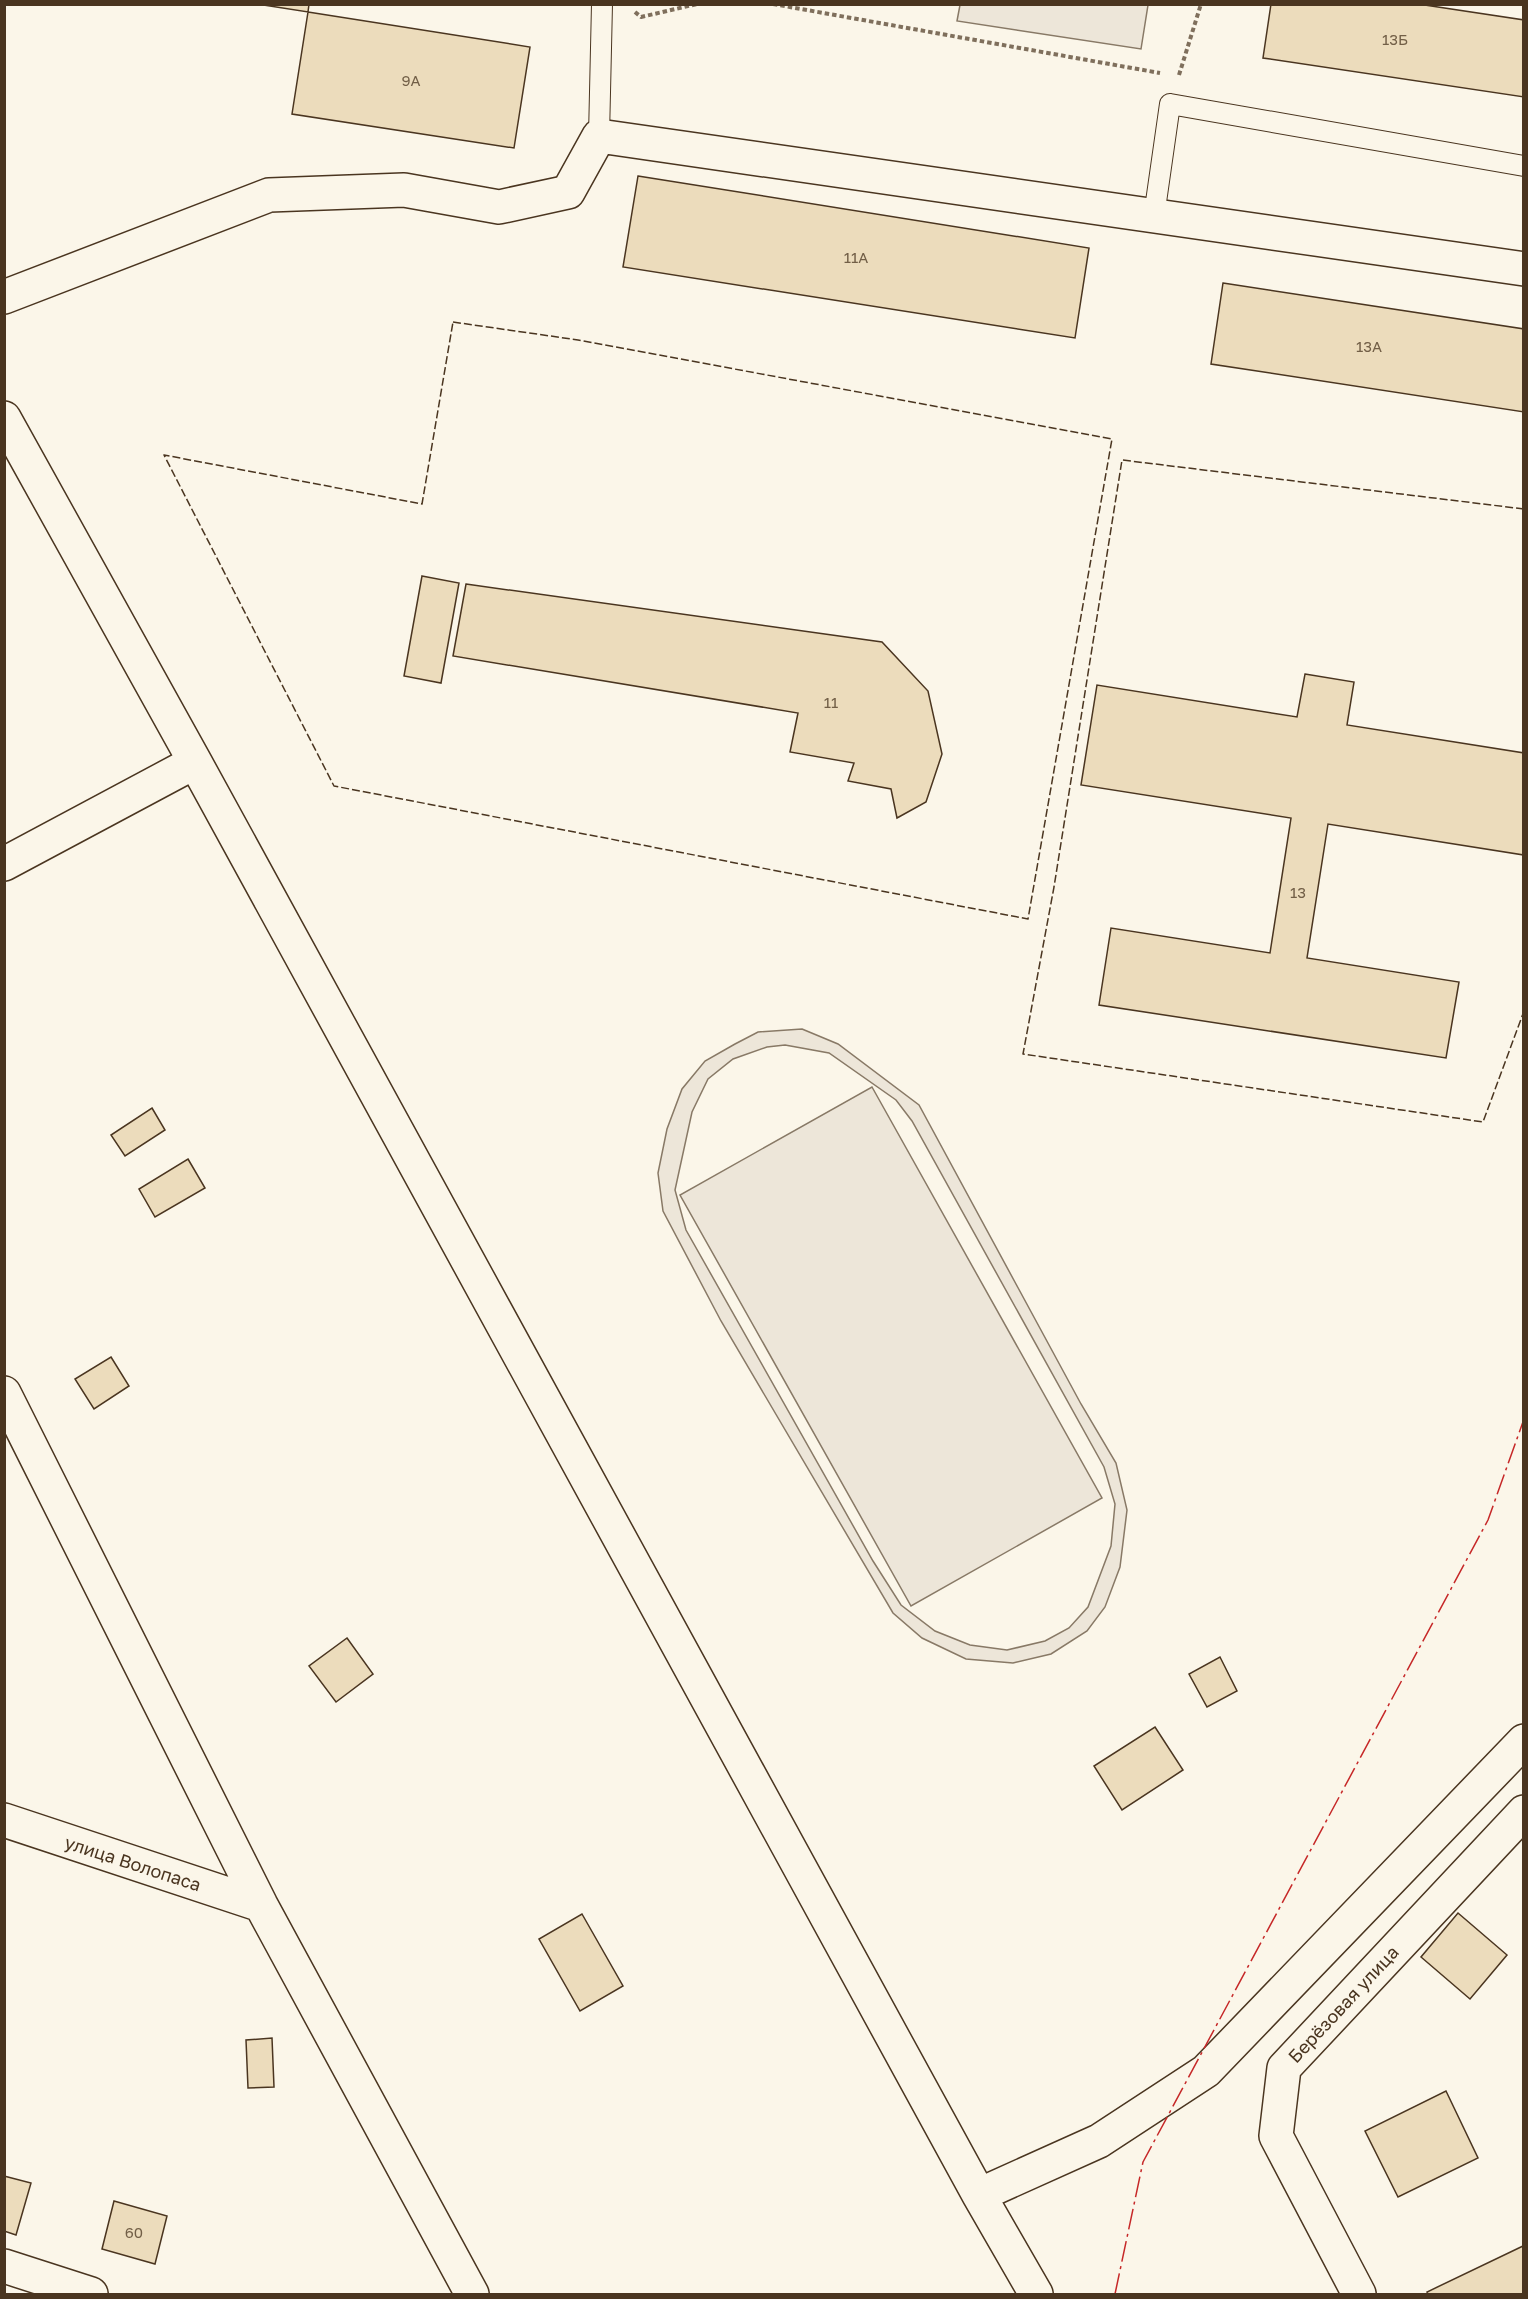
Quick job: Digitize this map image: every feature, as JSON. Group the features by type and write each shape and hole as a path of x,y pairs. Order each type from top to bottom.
{"street":[{"path":"4,297 269,195 404,190 499,207 568,192 599,136 1524,269"},
{"path":"4,418 195,762 979,2196 1036,2295"},
{"path":"4,864 195,762"},
{"path":"4,1393 261,1905 472,2295"},
{"path":"979,2196 1099,2141 1206,2071 1524,1741"},
{"name":"Берёзовая улица","path":"1359,2295 1276,2136 1284,2068 1524,1812"},
{"name":"улица Волопаса","path":"4,1820 261,1905"},
{"path":"1012,2295 1017,2260"},
{"path":"4,2266 91,2295"}],"lane":[{"path":"599,136 602,4"},
{"path":"1154,216 1170,104 1524,166"}],"path":[{"path":"633,10 641,16 697,4"},
{"path":"773,4 1179,76"},
{"path":"1170,104 1201,4"}],"shaded area":[{"path":"960,4 1148,5 1141,49 957,21"},
{"path":"802,1029 838,1044 919,1105 1081,1404 1116,1463 1127,1510 1120,1567 1105,1607 1087,1631 1051,1654 1013,1663 966,1659 922,1638 893,1613 721,1321 663,1211 658,1173 667,1129 682,1089 705,1061 758,1032","holes":["785,1045 829,1053 896,1100 912,1121 1104,1467 1115,1504 1111,1546 1088,1607 1069,1628 1045,1641 1007,1650 970,1645 935,1631 901,1605 873,1561 686,1230 675,1190 692,1112 708,1079 733,1059 767,1047"]},
{"path":"872,1087 1102,1498 911,1606 680,1195"}],"building":[{"path":"257,4 309,4 308,12"},
{"path":"1271,4 1418,4 1524,20 1524,97 1263,58"},
{"path":"308,12 530,47 514,148 292,114"},
{"path":"638,176 1089,248 1075,338 623,267"},
{"path":"1223,283 1524,329 1524,412 1211,364"},
{"path":"422,576 459,583 441,683 404,676"},
{"path":"466,584 882,642 928,691 942,754 926,802 897,818 891,789 848,781 854,763 790,752 798,713 453,656"},
{"path":"1305,674 1354,682 1347,725 1524,753 1524,855 1328,824 1307,958 1459,982 1446,1058 1099,1005 1111,928 1270,953 1291,818 1081,785 1097,685 1297,717"},
{"path":"152,1108 165,1130 125,1156 111,1135"},
{"path":"188,1159 205,1188 155,1217 139,1189"},
{"path":"111,1357 129,1386 94,1409 75,1379"},
{"path":"347,1638 373,1674 336,1702 309,1666"},
{"path":"1220,1657 1237,1691 1207,1707 1189,1674"},
{"path":"1155,1727 1183,1770 1122,1810 1094,1766"},
{"path":"1458,1913 1507,1955 1470,1999 1421,1957"},
{"path":"582,1914 623,1986 580,2011 539,1939"},
{"path":"272,2038 274,2087 248,2088 246,2040"},
{"path":"1446,2091 1478,2158 1398,2197 1365,2131"},
{"path":"4,2176 31,2183 16,2235 4,2231"},
{"path":"114,2201 167,2216 155,2264 102,2249"},
{"path":"1523,2246 1524,2294 1428,2294 1427,2292"}],"fence":[{"path":"453,322 578,340 1112,439 1028,919 334,786 164,455 422,504 453,322"},
{"path":"1524,509 1122,460 1054,887 1023,1054 1483,1122 1524,1011"}],"power":[{"path":"1115,2294 1143,2162 1488,1520 1524,1419"}]}
